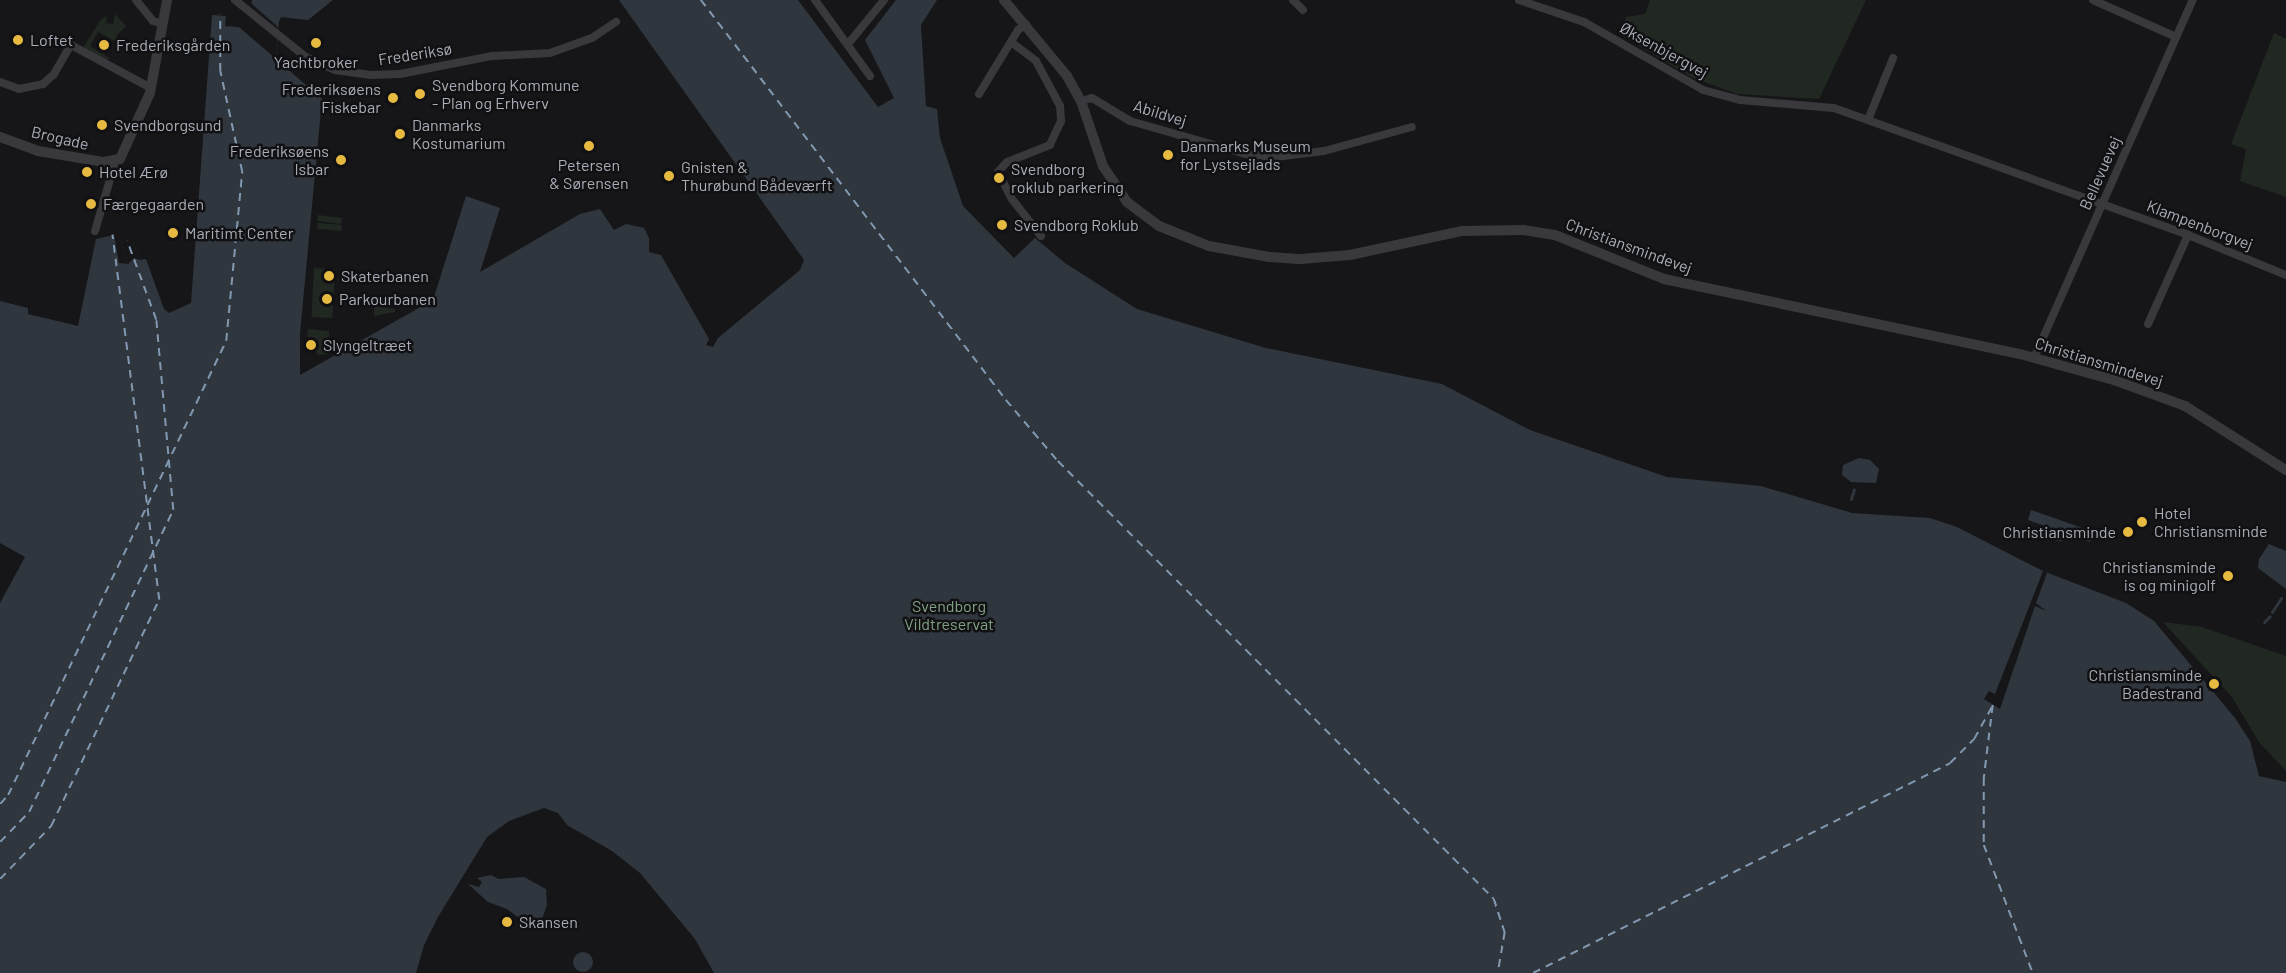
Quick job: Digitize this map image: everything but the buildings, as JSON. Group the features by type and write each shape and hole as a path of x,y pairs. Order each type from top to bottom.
{"street":[{"path":"136,0 153,21 162,24"},
{"path":"95,231 115,162 125,153 151,88 166,0"},
{"name":"Frederiksø","path":"235,0 296,52 329,68 389,75 492,56 550,53 595,37 616,22"},
{"path":"815,0 870,76"},
{"path":"848,45 884,0"},
{"name":"Christiansmindevej","path":"1004,0 1056,59 1081,101 1103,166 1127,202 1159,226 1209,246 1269,257 1301,259 1350,255 1462,231 1522,230 1555,235 1664,279 2034,358 2114,380 2185,406 2286,471"},
{"path":"1293,0 1303,10"},
{"name":"Øksenbjergvej","path":"1519,0 1584,22 1703,90 1740,100 1808,103 1868,120 2102,204"},
{"path":"2093,0 2176,37"},
{"name":"Bellevuevej","path":"2034,358 2193,0"},
{"path":"979,94 1011,42 1026,24"},
{"path":"1011,42 1036,61 1060,106 1061,121 1050,145 1007,162 998,172 1012,199 1041,236"},
{"path":"0,82 19,89 47,81 71,45 151,88"},
{"path":"1868,120 1893,58"},
{"name":"Abildvej","path":"1081,101 1092,98 1130,121 1246,154 1275,157 1324,151 1412,127"},
{"name":"Brogade","path":"0,137 38,152 115,162"},
{"name":"Klampenborgvej","path":"2102,204 2188,235 2286,275"},
{"path":"2148,324 2188,235"}],"shaded area":[{"name":"Svendborg Vildtreservat","path":"252,0 333,0 308,20 281,17 279,22 276,59 322,99 300,334 300,375 433,300 466,196 500,208 480,272 580,214 600,209 614,230 626,224 644,228 649,238 649,252 661,255 709,339 706,345 713,347 718,338 800,270 804,260 619,0 798,0 878,107 894,98 865,40 896,0 937,0 921,25 926,106 937,109 940,138 963,206 1014,258 1035,238 1065,263 1137,309 1266,348 1442,384 1530,430 1667,477 1761,486 1852,513 1930,518 1957,527 2043,571 2126,603 2154,621 2235,718 2250,741 2259,776 2286,782 2286,973 714,973 695,939 640,873 612,851 567,825 558,813 544,808 509,821 487,837 438,917 424,945 416,973 0,973 0,603 25,557 0,543 0,301 28,308 28,314 78,326 96,239 114,235 119,263 128,264 121,243 132,239 140,260 146,259 164,309 169,313 191,303 212,15 226,16 225,26 249,28"},
{"path":"1650,0 1866,0 1819,99 1737,94 1691,77 1621,35 1626,17 1645,14"},
{"path":"115,14 126,26 116,36 120,39 118,43 98,32 90,46 109,58 107,62 83,48 101,19 107,16 106,23 113,24"},
{"path":"2274,33 2286,39 2286,197 2240,181 2246,149 2231,144"},
{"path":"318,215 342,218 341,224 317,221"},
{"path":"318,223 342,225 341,231 317,229"},
{"path":"314,268 335,269 332,318 311,317"},
{"path":"374,306 395,309 395,312 374,316"},
{"path":"308,329 329,331 328,354 319,355 307,346"},
{"path":"1859,458 1870,460 1879,469 1876,483 1851,482 1842,475 1843,465"},
{"path":"2031,510 2094,532 2090,542 2068,534 2062,541 2056,541 2050,536 2051,528 2028,520"},
{"path":"2269,544 2286,551 2286,589 2258,568 2259,559"},
{"path":"2163,622 2202,627 2286,656 2286,771 2259,742 2232,697"},
{"path":"491,875 499,879 524,877 546,889 547,905 540,925 530,926 507,909 488,902 468,884 479,887 482,882 477,878"},
{"path":"579,952 587,952 593,958 593,966 587,972 579,972 573,966 573,958"}],"pier":[{"path":"251,3 278,27 276,59 239,27 249,27"},
{"path":"132,239 140,260 134,258 128,264 121,243"},
{"path":"2043,571 2047,573 2036,603 2046,611 2035,606 2000,709 1984,699 1989,691 1995,694"}],"waterway":[{"path":"1851,499 1854,489"},
{"path":"2272,612 2281,598"},
{"path":"2264,622 2270,616"}],"ferry route":[{"path":"701,0 1006,400 1058,461 1494,899 1505,932 1498,973"},
{"path":"0,804 8,795 226,341 242,172 220,71 220,15"},
{"path":"0,879 51,826 159,600 112,235"},
{"path":"0,842 29,812 173,510 156,320 127,241"},
{"path":"1533,973 1950,763 1974,739 1993,705 1984,778 1984,845 2033,973"}],"place":[{"name":"Loftet","path":"18,40"},
{"name":"Yachtbroker","path":"316,43"},
{"name":"Frederiksgården","path":"104,45"},
{"name":"Svendborg Kommune - Plan og Erhverv","path":"420,94"},
{"name":"Frederiksøens Fiskebar","path":"393,98"},
{"name":"Svendborgsund","path":"102,125"},
{"name":"Danmarks Kostumarium","path":"400,134"},
{"name":"Petersen & Sørensen","path":"589,146"},
{"name":"Danmarks Museum for Lystsejlads","path":"1168,155"},
{"name":"Frederiksøens Isbar","path":"341,160"},
{"name":"Hotel Ærø","path":"87,172"},
{"name":"Gnisten & Thurøbund Bådeværft","path":"669,176"},
{"name":"Svendborg roklub parkering","path":"999,178"},
{"name":"Færgegaarden","path":"91,204"},
{"name":"Svendborg Roklub","path":"1002,225"},
{"name":"Maritimt Center","path":"173,233"},
{"name":"Skaterbanen","path":"329,276"},
{"name":"Parkourbanen","path":"327,299"},
{"name":"Slyngeltræet","path":"311,345"},
{"name":"Hotel Christiansminde","path":"2142,522"},
{"name":"Christiansminde","path":"2128,532"},
{"name":"Christiansminde is og minigolf","path":"2228,576"},
{"name":"Christiansminde Badestrand","path":"2214,684"},
{"name":"Skansen","path":"507,922"}]}
